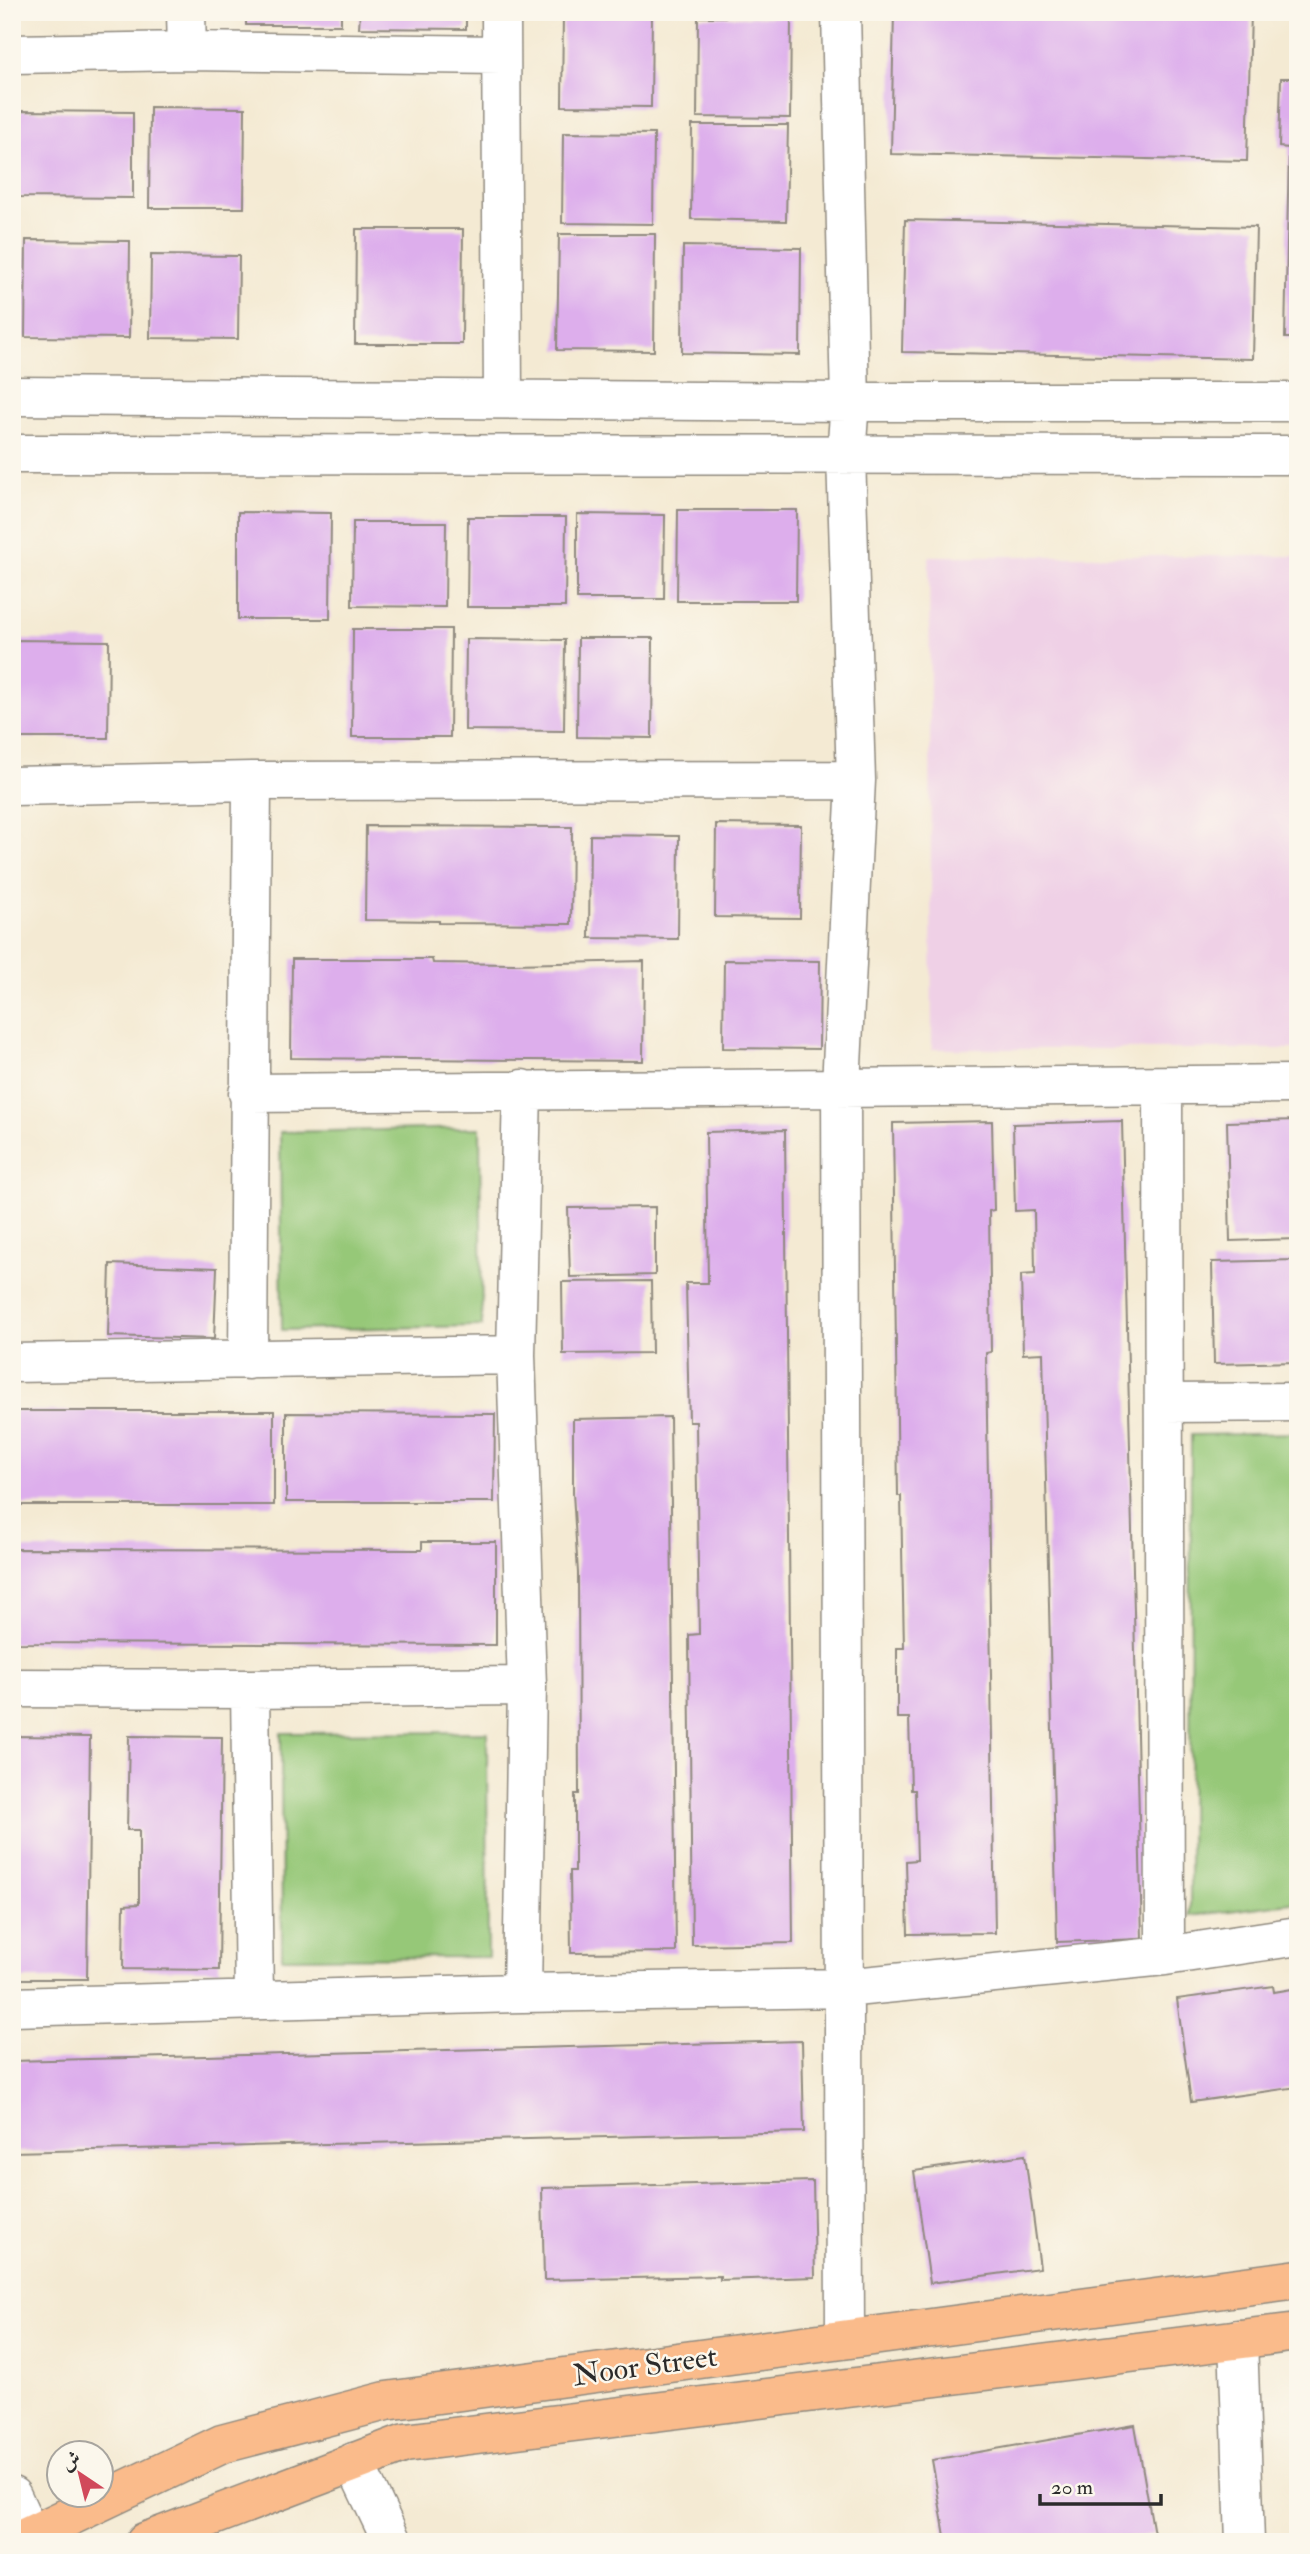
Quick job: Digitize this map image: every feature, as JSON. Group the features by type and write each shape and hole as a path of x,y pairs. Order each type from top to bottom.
{"main road":[{"name":"Noor Street","path":"26,2539 222,2444 386,2401 1298,2279"},
{"name":"Noor Street","path":"145,2542 405,2443 1298,2332"}],"street":[{"path":"186,12 187,51"},
{"path":"501,12 503,400"},
{"path":"841,12 850,402 846,455 856,780 841,1086 845,2339"},
{"path":"12,54 187,51 501,55"},
{"path":"12,396 1298,402"},
{"path":"12,454 1298,455"},
{"path":"12,786 251,780 856,780"},
{"path":"248,1360 251,780"},
{"path":"248,1093 1298,1084"},
{"path":"1163,1087 1165,1956"},
{"path":"522,1089 516,1355 527,1686 522,1993"},
{"path":"12,1363 516,1355"},
{"path":"1164,1402 1298,1402"},
{"path":"12,1688 527,1686"},
{"path":"250,1689 254,2000"},
{"path":"12,2007 522,1993 844,1988 1165,1956 1298,1936"},
{"path":"1238,2339 1245,2542"},
{"path":"354,2462 392,2542"},
{"path":"12,2496 26,2539"}],"shaded area":[{"path":"929,556 1296,556 1298,1049 932,1049"}],"green space":[{"path":"480,1128 482,1326 282,1330 280,1132"},
{"path":"1298,1433 1298,1902 1190,1916 1191,1435"},
{"path":"487,1732 488,1957 282,1958 281,1733"}],"building":[{"path":"246,12 341,12 341,25 246,25"},
{"path":"360,12 466,12 466,29 359,28"},
{"path":"563,12 652,12 651,107 562,106"},
{"path":"894,12 1251,12 1247,161 891,154"},
{"path":"698,17 791,17 790,118 697,117"},
{"path":"1281,78 1298,78 1298,338 1285,338 1289,148 1279,147"},
{"path":"150,107 245,108 244,208 149,208"},
{"path":"18,111 133,112 133,198 17,197"},
{"path":"692,125 788,125 786,221 691,219"},
{"path":"563,133 654,134 653,224 562,223"},
{"path":"905,220 1256,227 1253,359 902,352"},
{"path":"356,229 463,229 462,344 355,344"},
{"path":"559,234 655,234 654,351 557,350"},
{"path":"26,240 130,241 129,338 25,337"},
{"path":"683,246 801,248 800,355 682,353"},
{"path":"151,255 239,256 238,339 150,338"},
{"path":"678,510 797,510 796,601 677,601"},
{"path":"238,512 331,513 330,619 238,619"},
{"path":"577,514 665,515 664,599 577,599"},
{"path":"468,517 566,517 565,607 467,607"},
{"path":"353,522 446,522 445,607 352,606"},
{"path":"353,629 451,629 450,737 352,737"},
{"path":"578,638 653,638 652,738 577,737"},
{"path":"466,639 565,640 564,731 465,730"},
{"path":"12,640 109,641 108,738 12,738"},
{"path":"716,824 801,825 800,918 715,917"},
{"path":"366,826 572,827 571,924 365,920"},
{"path":"590,835 679,836 678,939 589,938"},
{"path":"292,959 432,959 433,963 514,964 644,961 643,1061 291,1058"},
{"path":"724,960 820,961 819,1049 723,1048"},
{"path":"1298,1120 1298,1239 1230,1241 1227,1122"},
{"path":"992,1121 994,1210 989,1211 991,1352 986,1353 995,1933 908,1934 906,1861 917,1860 909,1718 897,1718 897,1648 904,1648 901,1496 898,1496 893,1123"},
{"path":"1122,1121 1142,1939 1057,1942 1043,1353 1023,1354 1021,1275 1035,1274 1034,1210 1015,1211 1013,1124"},
{"path":"785,1130 793,1943 692,1945 689,1635 699,1634 696,1422 689,1422 686,1283 708,1283 706,1132"},
{"path":"655,1207 655,1275 570,1277 568,1208"},
{"path":"1296,1260 1298,1362 1214,1364 1212,1262"},
{"path":"110,1264 217,1268 214,1339 108,1336"},
{"path":"651,1281 652,1353 563,1354 562,1282"},
{"path":"12,1411 274,1411 274,1505 12,1505"},
{"path":"286,1413 495,1414 494,1502 286,1502"},
{"path":"670,1417 676,1952 571,1953 570,1871 575,1871 575,1794 579,1794 578,1573 573,1493 573,1419"},
{"path":"422,1542 496,1542 496,1645 12,1643 12,1549 422,1550"},
{"path":"12,1736 90,1737 87,1979 12,1979"},
{"path":"129,1736 222,1737 219,1970 123,1969 124,1905 139,1904 139,1830 127,1830"},
{"path":"1273,1986 1274,1992 1298,1988 1298,2087 1191,2102 1177,1999"},
{"path":"802,2041 804,2132 12,2152 12,2061"},
{"path":"1025,2155 1040,2268 930,2283 914,2171"},
{"path":"813,2181 815,2277 544,2280 542,2188"},
{"path":"1135,2425 1154,2534 1110,2542 946,2542 932,2460"}]}
